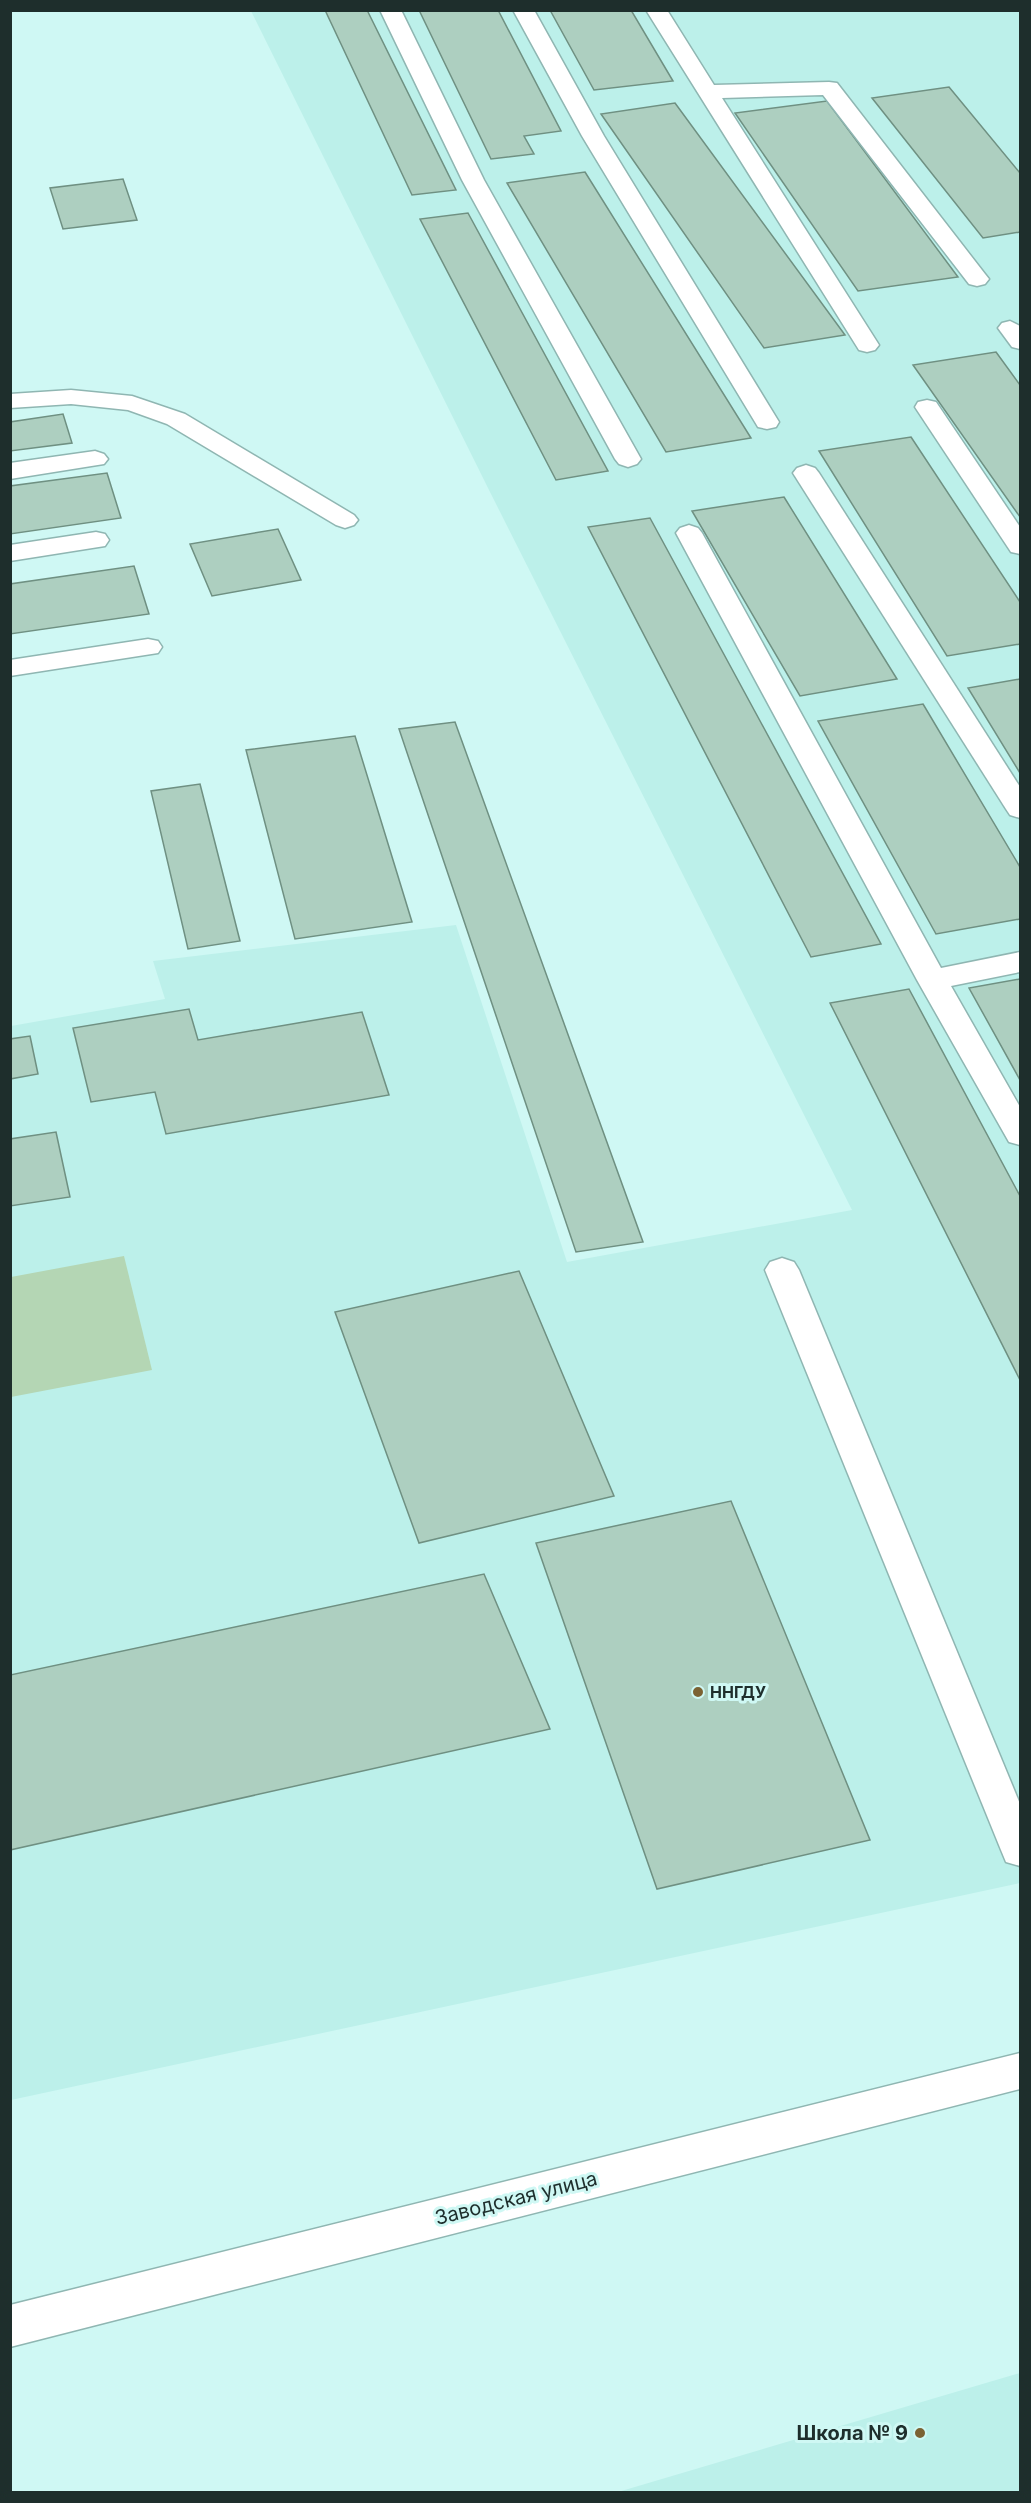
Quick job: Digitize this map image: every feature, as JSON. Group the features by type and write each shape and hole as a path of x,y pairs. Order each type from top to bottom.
{"street":[{"path":"390,10 473,180 628,459"},
{"path":"523,10 592,136 767,422"},
{"path":"656,10 867,345"},
{"path":"709,92 829,88 977,279"},
{"path":"10,401 71,397 132,403 176,419 345,520"},
{"path":"927,407 1020,546"},
{"path":"10,471 94,459"},
{"path":"807,473 1020,809"},
{"path":"689,533 932,980 1020,1134"},
{"path":"10,553 96,540"},
{"path":"10,668 148,647"},
{"path":"932,980 1020,962"},
{"path":"782,1270 1020,1850"},
{"name":"Заводская улица","path":"10,2326 1020,2071"}],"shaded area":[{"path":"251,11 1020,11 1020,1883 11,2100 11,1026 165,999 153,961 456,925 567,1262 852,1210 491,494"},
{"path":"124,1256 152,1370 11,1397 11,1277"},
{"name":"Школа № 9","path":"1020,2373 1020,2492 618,2492"}],"building":[{"path":"325,10 367,10 456,190 412,195"},
{"path":"419,10 498,10 561,131 524,136 534,154 491,159"},
{"path":"550,10 631,10 673,81 594,90"},
{"path":"949,87 1020,173 1020,232 983,238 872,98"},
{"path":"827,101 958,277 858,291 735,113"},
{"path":"675,103 845,335 764,348 601,114"},
{"path":"585,172 751,438 666,452 507,183"},
{"path":"123,179 137,220 63,229 50,188"},
{"path":"468,213 608,471 556,480 420,219"},
{"path":"996,352 1020,385 1020,517 913,365"},
{"path":"63,414 72,443 10,451 10,422"},
{"path":"911,437 1020,602 1020,644 947,656 819,451"},
{"path":"107,473 121,518 10,534 10,486"},
{"path":"784,497 897,679 800,696 692,511"},
{"path":"650,518 881,944 811,957 588,527"},
{"path":"278,529 301,580 212,596 190,544"},
{"path":"134,566 149,614 10,634 10,584"},
{"path":"1020,679 1020,773 968,688"},
{"path":"923,704 1020,867 1020,919 936,934 818,721"},
{"path":"455,722 643,1242 576,1252 399,729"},
{"path":"355,736 412,922 295,939 246,750"},
{"path":"200,784 240,941 188,949 151,791"},
{"path":"1020,979 1020,1080 969,988"},
{"path":"909,989 1020,1196 1020,1380 830,1003"},
{"path":"189,1009 198,1040 362,1012 389,1095 166,1134 155,1092 91,1102 73,1028"},
{"path":"30,1036 38,1074 10,1079 10,1039"},
{"path":"56,1132 70,1197 10,1206 10,1139"},
{"path":"519,1271 614,1496 419,1543 335,1312"},
{"name":"ННГДУ","path":"731,1501 870,1840 657,1889 536,1543"},
{"path":"484,1574 550,1729 10,1850 10,1675"}],"place":[{"name":"ННГДУ","path":"698,1692"},
{"name":"Школа № 9","path":"920,2433"}]}
